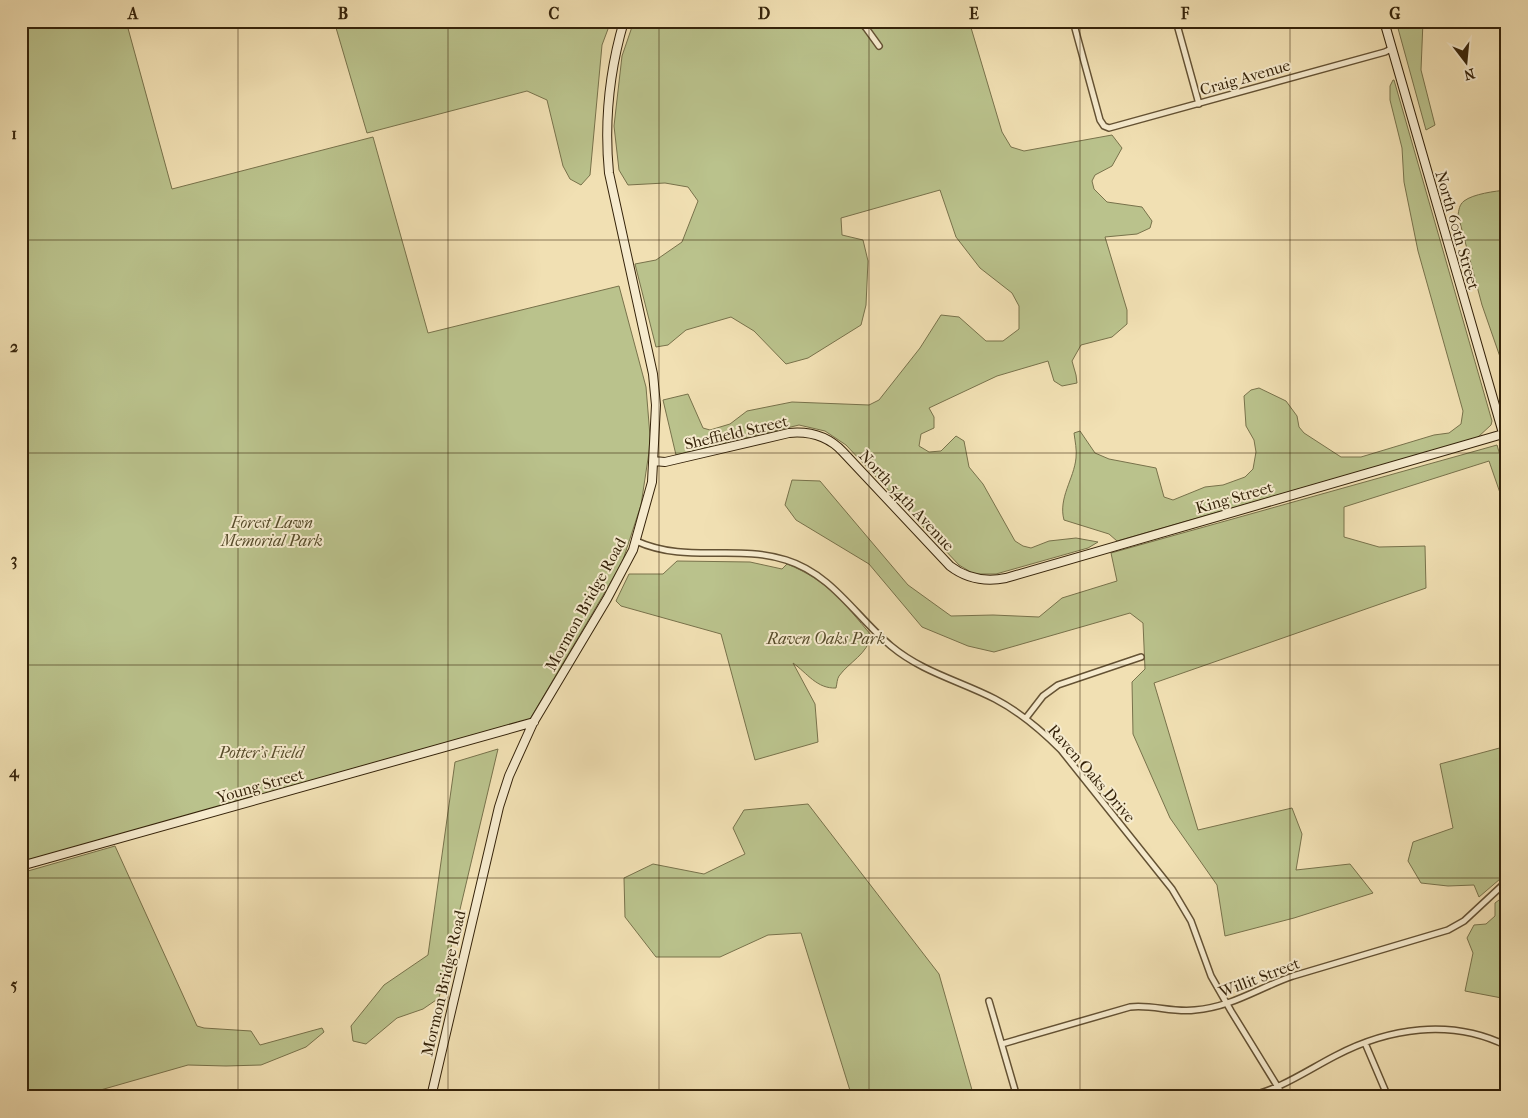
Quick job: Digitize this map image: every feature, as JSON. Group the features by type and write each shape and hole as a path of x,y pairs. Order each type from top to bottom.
{"main road":[{"name":"Mormon Bridge Road","path":"431,1097 498,807 509,776 534,722 607,599 633,550 652,482 656,405 653,374 609,173 607,113 609,88 624,21"},
{"name":"North 60th Street","path":"1384,21 1507,447"},
{"name":"Sheffield Street","path":"654,461 665,462 789,433 804,432 824,438"},
{"name":"King Street","path":"973,578 987,580 1006,578 1503,434"},
{"name":"North 54th Avenue","path":"824,438 843,452 946,562 973,578"},
{"name":"Young Street","path":"21,866 534,722"}],"street":[{"path":"861,21 879,46"},
{"path":"866,27 884,21"},
{"name":"Craig Avenue","path":"1073,21 1100,120 1106,127 1113,128 1391,49"},
{"path":"1176,21 1199,104"},
{"name":"Raven Oaks Drive","path":"636,541 675,553 757,554 776,557 798,564 839,592 890,646 906,657 936,674 995,699 1026,718 1061,750 1172,889 1191,921 1211,976 1284,1097"},
{"path":"1026,718 1043,696 1058,685 1140,657"},
{"name":"Willit Street","path":"1002,1044 1130,1007 1185,1011 1227,1004 1272,983 1448,930 1464,921 1507,881"},
{"path":"989,1001 1017,1097"},
{"path":"1245,1097 1278,1087 1336,1055 1394,1034 1442,1029 1481,1035 1507,1046"},
{"path":"1365,1043 1388,1097"}],"green space":[{"name":"Forest Lawn Memorial Park","path":"21,21 126,21 172,189 373,137 428,333 619,286 646,387 650,436 641,505 622,563 530,719 21,862"},
{"path":"334,21 611,21 602,45 590,175 581,185 570,179 563,166 547,100 527,91 367,133"},
{"path":"634,21 969,21 1002,132 1011,147 1024,151 1112,135 1122,148 1112,166 1095,175 1092,181 1094,189 1107,202 1142,207 1152,221 1150,228 1137,234 1105,237 1127,310 1127,324 1112,337 1081,345 1072,361 1077,383 1062,386 1054,381 1048,361 997,376 929,408 934,417 934,428 921,434 919,446 929,452 941,451 956,436 964,441 969,467 983,484 1015,541 1023,546 1031,548 1049,541 1076,538 1098,542 1088,548 996,574 974,574 959,565 846,445 825,431 799,425 676,455 663,400 688,394 703,428 710,430 730,424 747,411 792,402 869,405 879,400 920,348 941,315 959,317 986,341 1003,341 1019,329 1019,306 1012,293 980,268 956,237 940,190 841,218 842,235 863,240 868,261 866,305 861,325 808,358 786,364 754,331 731,317 686,330 668,345 656,347 635,264 656,260 682,242 698,201 688,187 665,183 628,185 619,170 614,126 622,56"},
{"path":"1396,21 1423,21 1421,70 1435,125 1426,130"},
{"path":"1393,80 1492,421 1491,425 1477,438 1117,541 1109,534 1064,520 1063,504 1076,458 1074,433 1080,431 1095,453 1109,459 1156,468 1164,497 1173,500 1205,487 1223,485 1245,477 1253,469 1256,452 1254,440 1246,426 1244,396 1251,390 1259,388 1286,401 1297,416 1299,427 1304,433 1341,457 1361,457 1434,435 1449,433 1461,424 1463,411 1418,251 1404,182 1402,148 1390,100 1390,86"},
{"path":"1507,190 1507,377 1482,305 1458,215 1461,204 1473,196"},
{"path":"1497,445 1507,479 1507,513 1489,461 1344,507 1344,537 1379,547 1425,546 1426,588 1154,683 1198,830 1292,808 1302,834 1296,870 1350,864 1373,893 1294,918 1225,936 1217,885 1170,818 1133,734 1132,682 1145,669 1143,623 1130,613 994,652 968,646 922,627 869,564 796,520 785,505 792,480 820,481 908,585 951,616 1039,617 1062,598 1117,581 1111,553"},
{"name":"Raven Oaks Park","path":"677,561 750,562 782,569 787,564 801,570 824,585 843,603 871,635 862,653 839,676 836,688 823,686 793,663 815,704 818,742 755,760 721,634 621,606 616,601 629,574 663,574"},
{"path":"1507,746 1507,873 1479,897 1474,885 1448,886 1421,883 1408,861 1413,842 1453,828 1440,764"},
{"path":"498,749 439,998 423,1009 397,1018 366,1044 353,1041 351,1026 384,985 428,955 455,762"},
{"path":"808,804 939,974 974,1097 852,1097 801,933 768,935 720,957 656,957 625,917 624,878 653,864 704,874 745,854 733,828 744,810"},
{"path":"115,846 197,1026 251,1031 260,1045 322,1028 324,1032 306,1047 261,1065 188,1065 76,1097 21,1097 21,873"},
{"path":"1507,894 1507,999 1465,991 1473,953 1467,938 1474,925 1486,924 1495,916 1495,903"}],"park label":[{"name":"Potter's Field","path":"261,752"}]}
